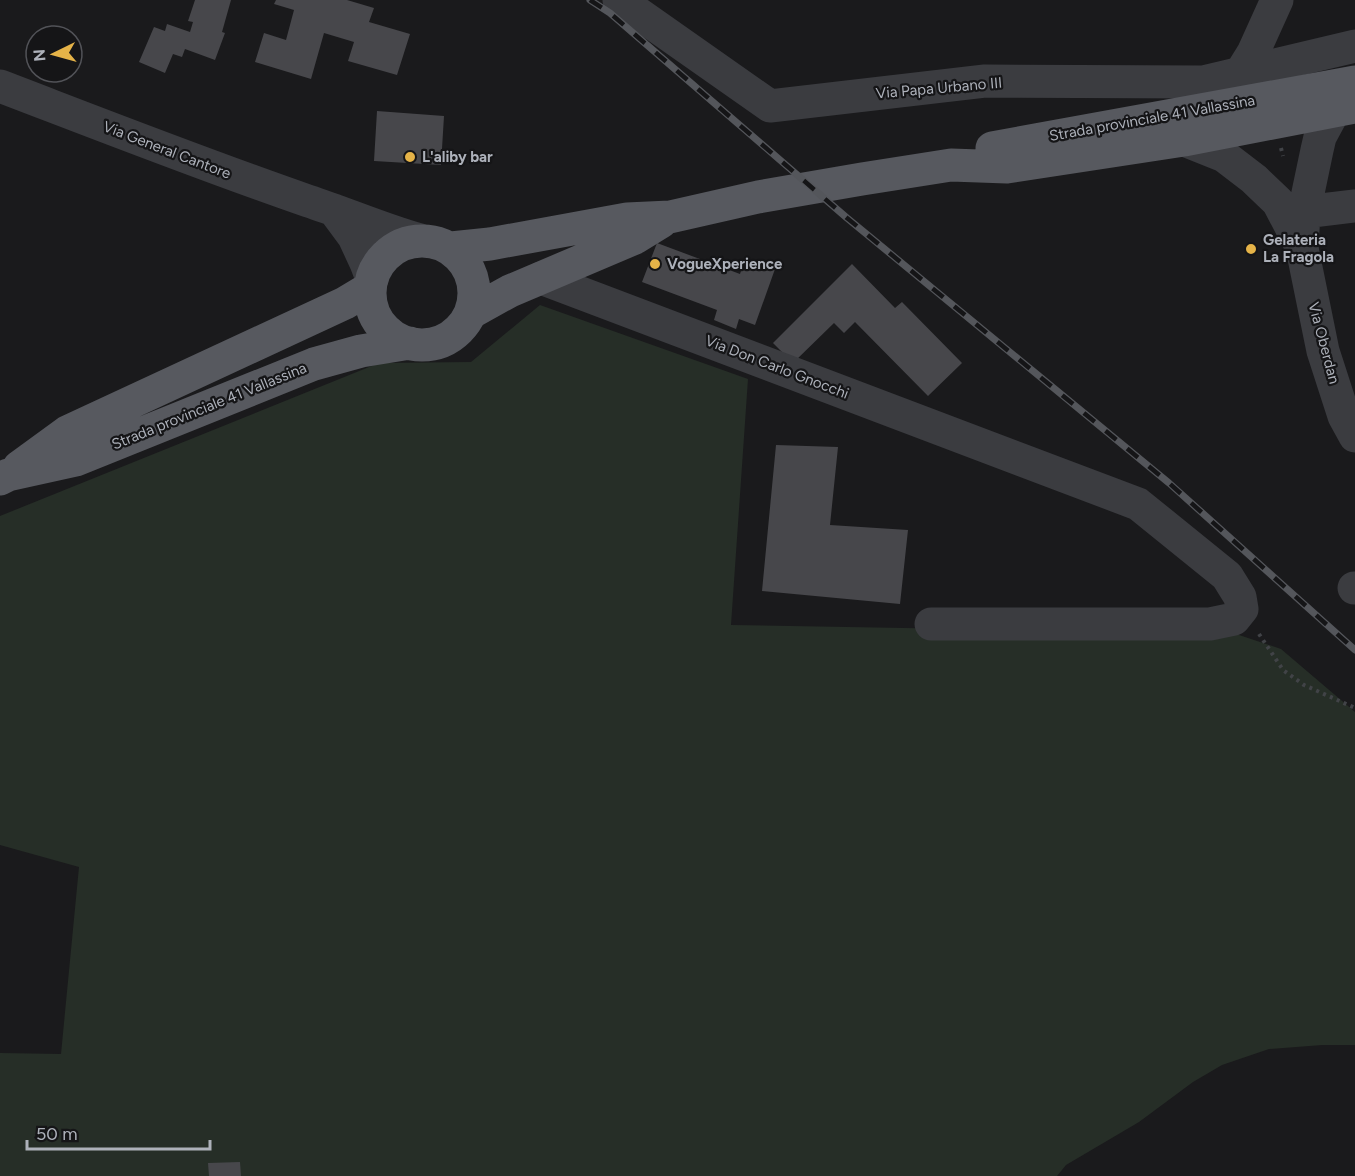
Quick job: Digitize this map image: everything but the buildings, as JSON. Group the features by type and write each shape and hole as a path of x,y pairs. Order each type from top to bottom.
{"main road":[{"name":"Strada provinciale 41 Vallassina","path":"951,165 996,147 1294,77 1355,82"},
{"name":"Strada provinciale 41 Vallassina","path":"451,248 490,244 627,219 670,217 758,197 861,178 951,165 1007,167 1184,140 1344,109"},
{"name":"Strada provinciale 41 Vallassina","path":"472,312 510,291 635,238 670,217"},
{"path":"420,240 435,241 451,248 468,266 475,287 472,312 459,330 442,342 419,345 400,340 383,327 372,307 371,284 379,262 388,252 404,243 420,240"},
{"name":"Strada provinciale 41 Vallassina","path":"4,477 67,432 345,303 371,284"},
{"name":"Strada provinciale 41 Vallassina","path":"4,477 76,459 314,364 361,351 410,343"}],"street":[{"name":"Via Papa Urbano III","path":"619,0 770,106 985,81 1203,82 1241,88"},
{"path":"1241,88 1253,53 1279,0"},
{"path":"1279,0 1294,77 1355,46"},
{"name":"Via General Cantore","path":"0,86 217,169 420,240"},
{"name":"Via Oberdan","path":"1344,109 1320,137 1304,212 1302,248 1323,351 1344,416 1355,436"},
{"name":"Via Oberdan","path":"1184,140 1224,156 1254,179 1278,202 1302,248"},
{"path":"1304,212 1355,206"},
{"path":"334,210 354,237 366,263 371,284"},
{"name":"Via Don Carlo Gnocchi","path":"541,278 1138,504 1227,576 1240,597 1242,609"},
{"path":"931,624 1210,624 1234,620 1242,609"}],"path":[{"path":"1242,609 1283,669 1304,685 1355,708"}],"shaded area":[{"path":"540,305 748,379 731,625 1236,634 1281,649 1355,712 1355,1045 1269,1049 1222,1065 1193,1082 1139,1122 1066,1165 1057,1176 0,1176 0,1053 61,1054 79,867 0,845 0,516 379,363 471,362"}],"railway":[{"path":"590,0 610,13 847,218 1169,483 1355,650"}],"place":[{"name":"L'aliby bar","path":"410,157"},
{"name":"Gelateria La Fragola","path":"1251,249"},
{"name":"VogueXperience","path":"655,264"}]}
